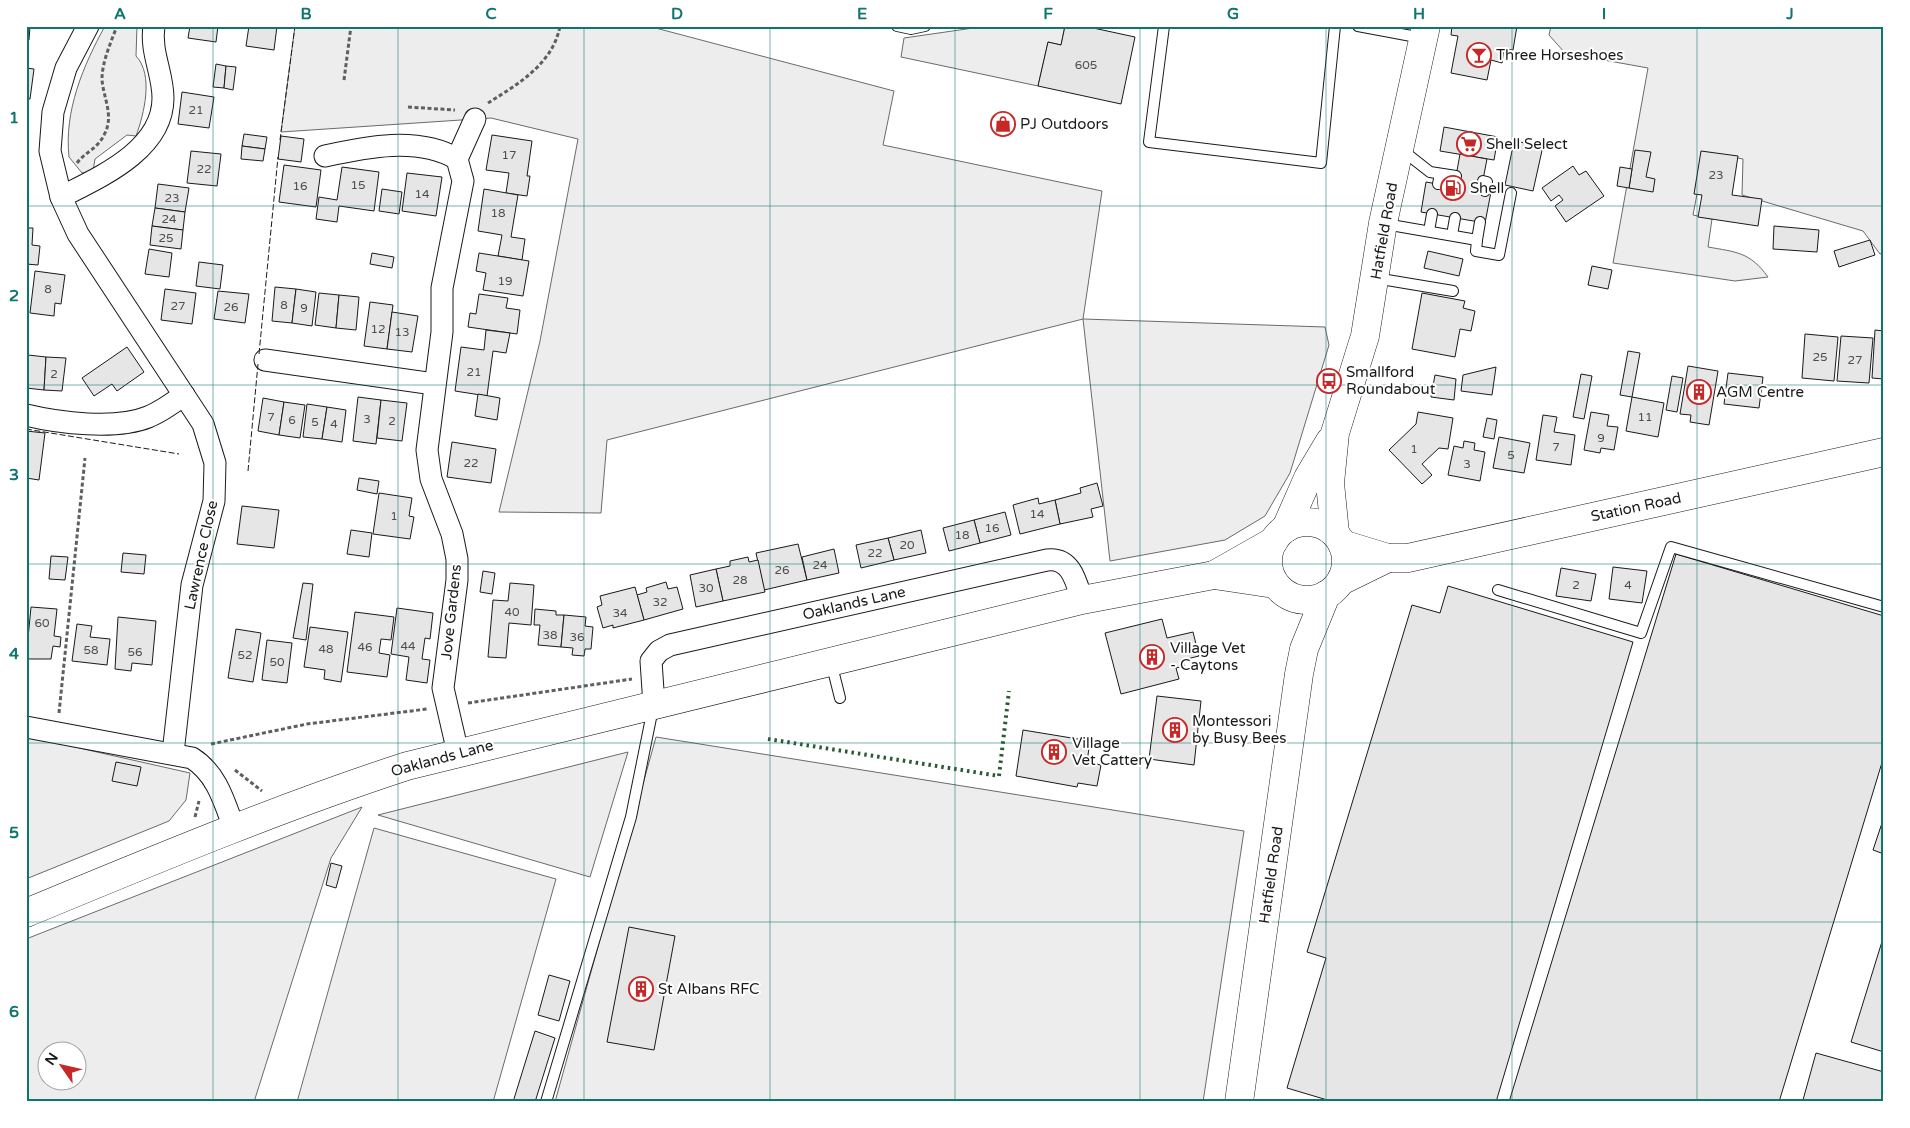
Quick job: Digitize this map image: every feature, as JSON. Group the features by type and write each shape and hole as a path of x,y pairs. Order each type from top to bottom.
{"street":[{"name":"Lawrence Close","path":"88,26 66,68 53,112 50,151 61,197 78,234 204,424 212,447 216,479 208,527 192,585 173,753"},
{"path":"61,197 124,162 152,134 158,123 163,98 154,58 154,26"},
{"name":"Hatfield Road","path":"1339,538 1330,483 1335,433 1365,336 1383,223 1424,32"},
{"path":"324,156 368,147 414,146 439,150 457,159 478,115"},
{"name":"Jove Gardens","path":"457,159 463,181 442,288 442,332 428,435 428,465 434,487 452,534 457,559 457,580 444,675 447,706 458,753"},
{"path":"265,360 434,384"},
{"path":"26,415 55,422 99,424 136,420 148,417 184,395"},
{"name":"Hatfield Road","path":"1280,534 1308,478 1335,433"},
{"name":"Station Road","path":"1339,538 1388,558 1408,558 1884,452"},
{"path":"1312,522 1324,525 1339,538 1346,556 1346,569 1334,588 1315,599 1302,600 1290,596 1278,587 1268,563 1280,534 1298,523 1312,522"},
{"name":"Oaklands Lane","path":"26,913 234,828 347,786 458,753 831,661 1082,600 1214,575 1280,534"},
{"name":"Station Road","path":"1334,588 1388,558"},
{"name":"Oaklands Lane","path":"654,705 650,676 651,661 654,655 670,645 1055,559 1066,566 1073,574 1082,600"},
{"name":"Oaklands Lane","path":"1214,575 1278,587"},
{"name":"Hatfield Road","path":"1278,587 1296,620 1304,649"},
{"name":"Hatfield Road","path":"1239,1102 1304,649 1334,588"},
{"path":"26,727 173,753 199,763 215,780 234,828"}],"lane":[{"path":"897,26 911,29 925,26"},
{"path":"1164,26 1149,142 1322,163 1335,26"},
{"path":"1358,26 1424,32"},
{"path":"1399,147 1439,179 1456,176"},
{"path":"1480,222 1476,250 1498,255 1511,193"},
{"path":"1429,231 1432,214"},
{"path":"1452,235 1455,218"},
{"path":"1383,223 1477,240"},
{"path":"1375,278 1453,291"},
{"path":"1498,590 1641,633 1671,547 1884,607"},
{"path":"831,661 840,698"},
{"path":"546,1102 630,817 654,705"}],"path":[{"path":"77,171 76,162 97,147 106,131 109,115 102,79 109,48 117,26"},
{"path":"344,80 351,26"},
{"path":"408,107 478,115 484,105 517,85 543,63 558,37 560,26"},
{"path":"57,733 85,458"},
{"path":"207,745 307,724 447,706 650,676"},
{"path":"186,820 194,817 203,786 234,769 260,790 270,793"}],"shaded area":[{"path":"105,26 137,26 136,56 145,73 146,95 136,136 127,135 95,159 93,171 82,173 69,157 69,123 77,89 89,57"},
{"path":"295,26 648,26 894,91 883,145 1102,191 1083,319 607,440 601,513 499,512 540,341 578,139 491,118 281,132"},
{"path":"987,26 1065,26 1061,45 1048,42 1038,86 901,57 904,38"},
{"path":"1551,26 1884,26 1884,253 1880,254 1863,231 1742,195 1743,159 1705,152 1693,215 1712,219 1708,247 1742,254 1755,262 1768,277 1735,281 1613,263 1648,68 1565,53 1549,35"},
{"path":"1083,319 1325,327 1329,345 1290,473 1265,516 1225,540 1110,561"},
{"path":"26,736 190,773 186,800 169,821 26,879"},
{"path":"656,737 1244,831 1203,1102 555,1102"},
{"path":"628,752 590,877 378,815"},
{"path":"362,807 331,858 254,1102 26,1102 26,939"},
{"path":"374,828 556,879 493,1102 297,1102"}],"building":[{"path":"26,26 30,26 29,40 26,40"},
{"path":"190,26 218,26 216,42 188,38"},
{"path":"249,26 277,26 274,50 246,46"},
{"path":"1065,26 1084,26 1135,37 1121,104 1038,86 1048,42 1061,45"},
{"name":"Three Horseshoes","path":"1452,26 1517,26 1513,50 1504,49 1502,63 1491,60 1487,80 1451,73 1458,36 1451,35"},
{"path":"216,64 226,66 224,88 213,87"},
{"path":"226,66 236,67 233,90 224,88"},
{"path":"26,68 34,69 30,99 26,99"},
{"path":"182,92 214,97 209,128 178,124"},
{"name":"Shell Select","path":"1444,127 1498,137 1494,160 1440,151"},
{"path":"244,134 267,137 265,149 242,146"},
{"path":"492,135 532,141 527,176 530,176 527,196 506,193 509,173 486,170"},
{"path":"281,136 304,139 301,162 278,159"},
{"path":"1514,141 1543,146 1533,191 1505,185"},
{"path":"242,146 265,149 263,161 241,159"},
{"path":"1635,150 1651,152 1646,177 1655,179 1653,192 1629,188"},
{"path":"191,151 221,154 217,186 187,183"},
{"path":"1701,151 1738,156 1732,195 1762,199 1758,226 1698,217 1702,195 1694,194"},
{"name":"Shell","path":"1460,154 1487,159 1481,190 1491,192 1485,223 1421,212 1426,182 1454,187"},
{"path":"284,165 321,170 316,207 279,202"},
{"path":"1573,166 1579,175 1586,171 1604,196 1566,222 1555,206 1563,200 1559,195 1551,201 1542,188"},
{"path":"342,167 379,172 374,211 339,206 337,222 316,219 319,197 337,200"},
{"path":"1620,167 1632,169 1629,188 1617,186"},
{"path":"407,173 442,177 436,216 402,211"},
{"path":"158,184 189,188 185,212 155,208"},
{"path":"382,189 402,192 399,214 379,211"},
{"path":"484,189 518,195 511,237 525,239 522,260 498,256 502,235 478,231"},
{"path":"155,208 185,212 183,230 152,226"},
{"path":"152,226 183,230 181,249 150,245"},
{"path":"1774,226 1819,230 1817,252 1773,249"},
{"path":"26,228 33,228 32,245 40,246 38,265 26,264"},
{"path":"1870,240 1875,255 1839,267 1834,251"},
{"path":"149,249 172,253 169,277 145,274"},
{"path":"1428,251 1463,259 1459,276 1424,268"},
{"path":"372,253 394,257 392,268 370,264"},
{"path":"479,253 529,261 523,296 483,290 486,273 476,271"},
{"path":"199,262 223,265 220,289 196,286"},
{"path":"1592,266 1612,270 1608,289 1588,285"},
{"path":"35,271 65,275 61,304 55,303 54,316 30,313"},
{"path":"275,287 296,289 292,323 272,321"},
{"path":"165,289 196,293 192,324 161,320"},
{"path":"296,289 316,292 312,326 292,323"},
{"path":"218,291 249,294 245,323 214,319"},
{"path":"319,293 339,295 336,328 315,325"},
{"path":"1422,293 1465,301 1463,308 1475,311 1471,331 1460,329 1455,357 1412,349"},
{"path":"479,294 508,298 506,308 520,310 517,334 468,327 470,313 476,314"},
{"path":"339,295 359,297 356,330 336,328"},
{"path":"370,302 393,305 387,349 364,346"},
{"path":"392,312 418,316 412,352 387,349"},
{"path":"486,330 510,333 506,353 493,351 487,396 455,391 461,347 484,350"},
{"path":"1875,330 1884,331 1884,379 1872,378"},
{"path":"1805,334 1838,337 1834,381 1802,378"},
{"path":"1841,336 1873,338 1869,383 1837,381"},
{"path":"127,347 144,372 117,391 112,384 94,396 82,378"},
{"path":"1628,351 1640,353 1632,397 1620,395"},
{"path":"28,355 46,357 44,390 26,388"},
{"path":"46,357 66,358 62,391 44,390"},
{"name":"AGM Centre","path":"1688,366 1718,371 1709,425 1690,422 1691,415 1680,414"},
{"path":"1496,367 1492,395 1461,391 1463,375"},
{"path":"1728,373 1763,377 1759,408 1724,404"},
{"path":"1581,374 1592,376 1584,419 1573,417"},
{"path":"1435,375 1456,379 1454,400 1431,397"},
{"path":"1672,376 1683,378 1677,412 1666,410"},
{"path":"478,394 500,398 497,420 475,416"},
{"path":"358,397 381,400 376,444 353,441"},
{"path":"1632,397 1664,403 1658,437 1626,431"},
{"path":"263,398 284,402 279,435 258,431"},
{"path":"381,400 407,403 402,441 377,438"},
{"path":"284,402 305,405 300,438 279,435"},
{"path":"307,404 327,407 322,439 303,437"},
{"path":"327,407 346,410 342,442 322,439"},
{"path":"1418,412 1453,418 1448,449 1439,448 1422,464 1432,475 1422,484 1389,450 1416,424"},
{"path":"1591,412 1609,415 1607,426 1618,427 1614,450 1601,448 1600,453 1584,450"},
{"path":"1543,415 1557,417 1554,432 1575,435 1571,465 1536,460"},
{"path":"1487,418 1497,420 1494,439 1483,437"},
{"path":"26,431 45,433 39,480 26,478"},
{"path":"1499,437 1530,443 1524,473 1493,468"},
{"path":"1464,441 1475,443 1474,450 1485,452 1480,481 1448,475 1454,446 1463,448"},
{"path":"452,442 496,449 491,483 447,477"},
{"path":"359,478 379,481 377,494 357,490"},
{"path":"1097,483 1103,506 1091,509 1093,517 1060,524 1055,500 1081,493 1080,488"},
{"path":"379,493 412,498 409,516 414,517 410,539 373,534"},
{"path":"1038,498 1039,504 1055,500 1060,524 1020,534 1013,505"},
{"path":"242,506 279,510 274,548 237,544"},
{"path":"1005,512 1011,535 980,543 974,520"},
{"path":"974,520 980,543 949,551 943,528"},
{"path":"351,530 372,533 369,557 347,554"},
{"path":"921,530 926,553 894,560 888,538"},
{"path":"888,538 894,560 861,568 856,545"},
{"path":"798,544 807,580 764,590 756,553"},
{"path":"834,549 839,573 807,580 802,557"},
{"path":"123,553 146,555 144,574 121,572"},
{"path":"1676,554 1884,616 1884,756 1779,1102 1509,1102"},
{"path":"51,556 68,557 65,580 49,579"},
{"path":"748,557 749,562 758,560 765,592 723,601 716,569 730,566 730,561"},
{"path":"1613,567 1647,571 1642,603 1609,599"},
{"path":"1561,568 1596,574 1591,601 1556,596"},
{"path":"716,569 723,601 696,607 690,575"},
{"path":"483,571 495,573 492,594 480,592"},
{"path":"666,582 668,589 677,587 683,609 644,620 637,595 647,592 646,588"},
{"path":"303,583 313,584 306,640 293,638"},
{"path":"510,583 534,585 531,625 509,623 506,658 488,657 493,600 508,601"},
{"path":"1448,586 1633,642 1496,1102 1334,1102 1287,1088 1326,958 1307,952 1412,605 1440,613"},
{"path":"635,587 644,620 613,628 613,625 603,628 597,607 602,605 600,596"},
{"path":"31,607 57,609 54,636 61,637 60,647 53,646 51,659 26,659"},
{"path":"397,608 433,613 430,639 425,638 422,659 430,660 427,683 406,680 409,657 391,654"},
{"path":"535,609 556,611 556,615 564,615 561,647 538,645 540,625 534,625"},
{"path":"355,612 394,617 391,640 381,639 379,653 390,655 387,677 347,672"},
{"path":"564,615 586,617 585,626 593,627 591,649 585,649 584,656 572,655 573,648 561,647"},
{"path":"118,617 156,621 152,665 132,663 131,671 115,669"},
{"name":"Village Vet - Caytons","path":"1162,619 1167,638 1193,632 1199,656 1183,660 1184,666 1176,668 1179,679 1121,694 1105,633"},
{"path":"77,624 92,626 90,637 110,639 107,665 72,661"},
{"path":"310,627 348,632 341,682 324,679 325,670 304,667"},
{"path":"236,629 261,633 253,682 228,678"},
{"path":"267,640 292,643 287,683 262,680"},
{"name":"Montessori by Busy Bees","path":"1157,696 1201,701 1194,765 1149,759"},
{"name":"Village Vet Cattery","path":"1023,730 1090,741 1087,762 1101,765 1097,786 1078,783 1077,787 1016,776"},
{"path":"116,762 141,767 137,786 112,781"},
{"path":"1884,817 1884,854 1873,850"},
{"path":"331,863 342,866 336,888 326,885"},
{"name":"St Albans RFC","path":"629,927 675,936 654,1050 607,1042"},
{"path":"1884,935 1884,1052 1851,1042"},
{"path":"549,975 570,981 559,1021 538,1015"},
{"path":"535,1031 555,1038 535,1102 513,1102"},
{"path":"1816,1053 1884,1072 1884,1102 1803,1100"}],"hedge":[{"path":"768,739 999,776 1009,691"}],"fence":[{"path":"280,140 295,26"},
{"path":"259,354 278,157"},
{"path":"248,471 258,364"},
{"path":"26,429 179,454"}],"place":[{"name":"Three Horseshoes","path":"1479,55"},
{"name":"PJ Outdoors","path":"1003,124"},
{"name":"Shell Select","path":"1469,144"},
{"name":"Shell","path":"1453,188"},
{"name":"Smallford Roundabout","path":"1329,381"},
{"name":"AGM Centre","path":"1699,392"},
{"name":"Village Vet - Caytons","path":"1152,657"},
{"name":"Montessori by Busy Bees","path":"1175,730"},
{"name":"Village Vet Cattery","path":"1054,752"},
{"name":"St Albans RFC","path":"641,989"}]}
